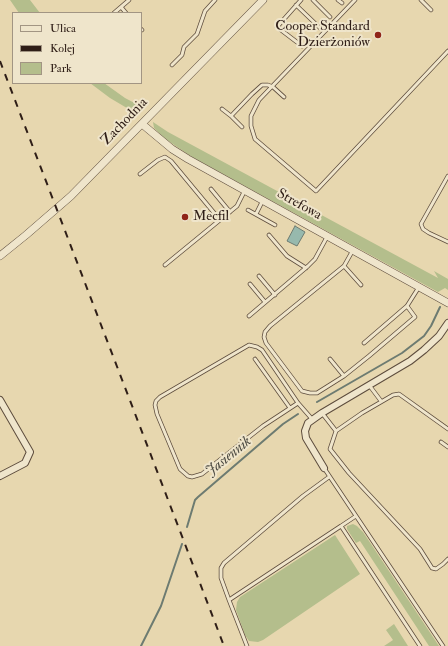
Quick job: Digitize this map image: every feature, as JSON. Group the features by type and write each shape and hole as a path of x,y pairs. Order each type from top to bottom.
{"street":[{"name":"Zachodnia","path":"0,256 26,236 71,196 263,0"},
{"name":"Strefowa","path":"142,124 172,149 188,159 448,303"},
{"path":"324,468 306,438 306,426 312,419 410,361 438,336 448,323"},
{"path":"0,400 30,452 25,463 0,476"}],"lane":[{"path":"115,12 129,0"},
{"path":"172,65 182,55 184,47 196,34 205,10 215,0"},
{"path":"301,0 277,26 302,46"},
{"path":"313,0 330,17"},
{"path":"338,0 342,3"},
{"path":"355,0 259,100 251,116 252,133 255,139 316,190 448,51"},
{"path":"420,0 431,10"},
{"path":"296,5 320,28"},
{"path":"121,8 125,12"},
{"path":"231,116 262,85 273,87 284,97"},
{"path":"222,109 242,127"},
{"path":"140,174 158,160 165,157 171,161 220,220"},
{"path":"448,176 421,224 423,229 429,233 448,242"},
{"path":"211,189 230,212"},
{"path":"164,265 237,206 245,190"},
{"path":"256,214 263,200"},
{"path":"248,210 275,225"},
{"path":"269,235 287,256 306,268"},
{"path":"249,316 315,259 328,236"},
{"path":"353,250 344,266 270,326 265,332 264,337 266,343 302,391 310,393 317,392 344,376 369,356 415,317 407,306"},
{"path":"344,266 361,285"},
{"path":"259,276 275,295"},
{"path":"250,284 265,302"},
{"path":"364,343 407,306 419,286"},
{"path":"298,402 263,426 202,474 192,477 188,476 180,469 157,414 155,405 156,401 160,397 249,345 262,350 298,402 312,419"},
{"path":"330,359 344,376"},
{"path":"256,360 290,408"},
{"path":"369,385 381,401"},
{"path":"448,429 399,394 393,395 336,430 330,450 349,473 420,549 432,568 436,569 448,559"},
{"path":"322,413 336,430"},
{"path":"441,442 448,448"},
{"path":"324,468 443,646"},
{"path":"246,646 221,578 221,568 224,563 303,496 330,477"},
{"path":"229,600 356,516"},
{"path":"341,526 420,646"}],"green space":[{"path":"10,0 30,0 39,12 18,12"},
{"path":"91,84 105,84 125,98 144,108 137,114 110,98"},
{"path":"153,122 168,132 438,278 434,271 448,279 448,290 445,288 438,292 192,157 164,138 154,128"},
{"path":"353,524 363,532 439,646 429,646 360,541 356,543 347,529 347,526"},
{"path":"335,535 360,574 263,640 258,642 249,641 245,635 236,610 237,602 240,597"},
{"path":"394,624 408,646 384,646 393,640 386,630"}],"water":[{"path":"295,226 305,232 297,246 287,241"}],"waterway":[{"name":"Jasiennik","path":"317,402 402,353 424,336 431,326 440,307"},
{"name":"Jasiennik","path":"187,527 195,500 283,424 298,414"},
{"name":"Jasiennik","path":"141,646 161,606 182,544"}],"railway":[{"path":"0,61 224,646"}],"place":[{"name":"Cooper Standard Dzierżoniów","path":"378,35"},
{"name":"Mecfil","path":"185,217"}]}
